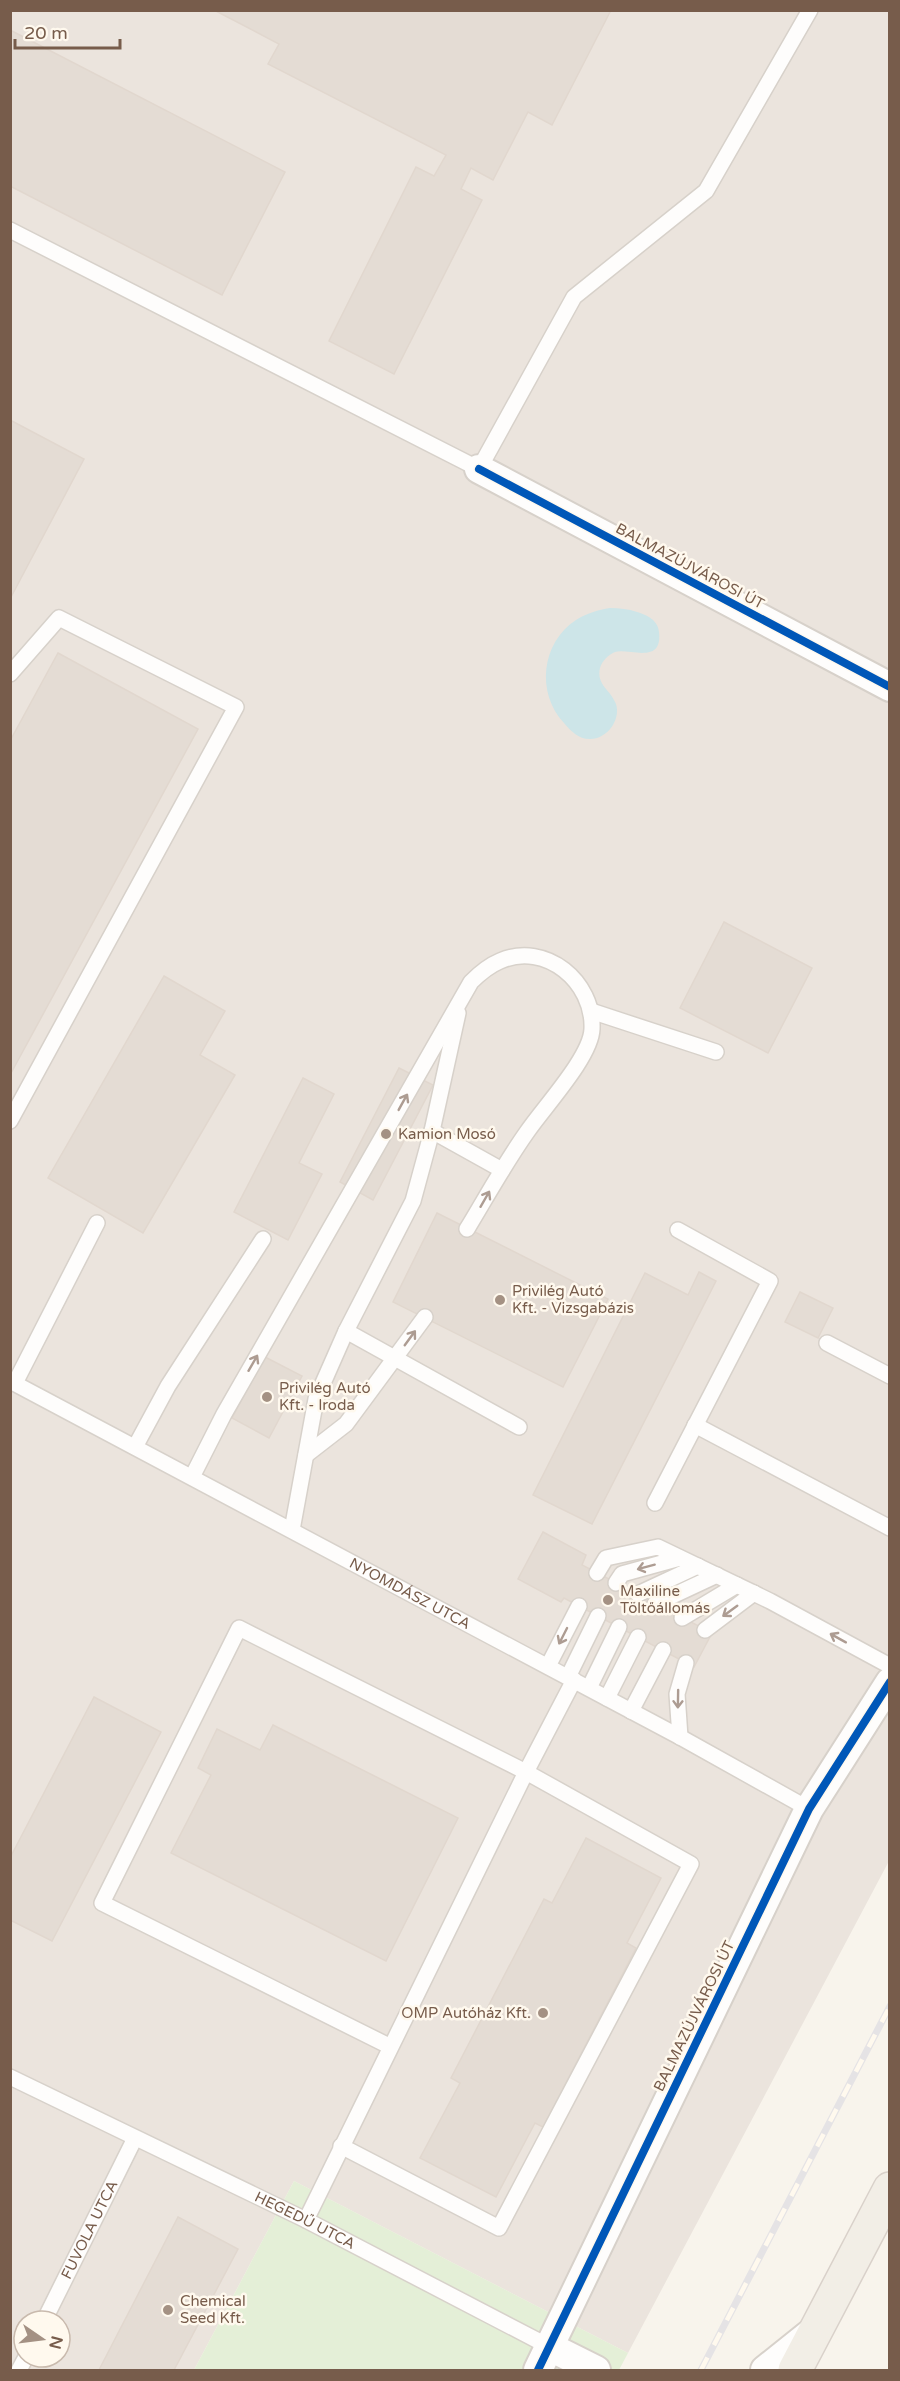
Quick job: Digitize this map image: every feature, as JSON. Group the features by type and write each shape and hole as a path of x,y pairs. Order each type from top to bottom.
{"main road":[{"path":"795,2370 890,2189"}],"street":[{"name":"BALMAZÚJVÁROSI ÚT","path":"479,469 890,687"},
{"name":"BALMAZÚJVÁROSI ÚT","path":"544,2359 809,1809 890,1682"},
{"path":"765,2370 817,2329"},
{"name":"HEGEDŰ UTCA","path":"544,2359 596,2370"}],"lane":[{"path":"10,230 479,469 574,297 706,191 810,10"},
{"path":"10,674 59,618 236,707 10,1121"},
{"path":"192,1477 224,1414 471,982 484,969 502,960 521,956 540,958 566,971 584,993 591,1011 592,1030 587,1050 527,1131 467,1229"},
{"path":"292,1530 316,1400 346,1331 412,1201 432,1131 461,999"},
{"path":"591,1011 716,1052"},
{"path":"432,1131 502,1170"},
{"path":"13,1382 97,1223"},
{"path":"655,1503 770,1281 678,1230"},
{"path":"135,1447 168,1386 263,1239"},
{"path":"306,1455 346,1425 425,1317"},
{"path":"346,1331 519,1427"},
{"path":"827,1343 890,1376"},
{"name":"NYOMDÁSZ UTCA","path":"13,1382 681,1737 809,1809"},
{"path":"695,1425 890,1528"},
{"path":"597,1573 606,1558 658,1546 754,1593 890,1666"},
{"path":"616,1583 622,1574 680,1557"},
{"path":"638,1594 698,1566"},
{"path":"656,1604 717,1575"},
{"path":"682,1618 737,1585"},
{"path":"705,1630 754,1593"},
{"path":"548,1666 579,1606"},
{"path":"306,2220 389,2046 571,1679 598,1616"},
{"path":"589,1688 619,1627"},
{"path":"342,2146 499,2228 691,1864 526,1772 239,1628 102,1903 389,2046"},
{"path":"607,1698 638,1637"},
{"path":"631,1711 663,1650"},
{"path":"681,1737 677,1694 686,1663"},
{"name":"HEGEDŰ UTCA","path":"10,2077 306,2220 544,2359"},
{"name":"FUVOLA UTCA","path":"50,2309 135,2138"}],"shaded area":[{"path":"11,11 889,11 889,1861 628,2353 294,2181 194,2370 11,2370"}],"green space":[{"path":"294,2181 628,2353 619,2370 194,2370"}],"water":[{"path":"610,608 630,610 651,619 657,624 659,642 651,652 615,652 604,661 600,668 600,679 614,699 616,716 611,727 602,736 586,739 572,732 555,711 546,683 546,669 555,642 564,630 584,615"}],"building":[{"path":"214,10 611,10 552,125 528,112 493,180 471,168 461,189 482,200 394,374 329,341 416,167 434,176 446,155 268,64 279,44"},
{"path":"10,30 285,172 222,295 10,186"},
{"path":"10,420 84,459 10,599"},
{"path":"58,653 198,729 10,1075 10,741"},
{"path":"724,922 812,968 768,1053 680,1008"},
{"path":"164,976 225,1011 200,1055 235,1075 143,1233 48,1178"},
{"name":"Kamion Mosó","path":"399,1068 433,1085 373,1200 340,1182"},
{"path":"303,1078 334,1094 299,1163 322,1174 288,1240 234,1212"},
{"name":"Privilég Autó Kft. - Vizsgabázis","path":"437,1213 608,1299 563,1387 393,1302"},
{"path":"699,1272 716,1281 592,1524 533,1495 645,1273 688,1295"},
{"path":"800,1292 833,1308 818,1338 785,1322"},
{"name":"Privilég Autó Kft. - Iroda","path":"265,1357 302,1376 269,1438 232,1418"},
{"name":"Maxiline Töltőállomás","path":"543,1532 586,1555 582,1565 712,1633 694,1667 564,1598 561,1602 518,1579"},
{"path":"94,1697 161,1732 52,1941 10,1920 10,1858"},
{"path":"273,1725 458,1818 386,1961 171,1853 211,1775 198,1768 217,1729 260,1750"},
{"name":"OMP Autóház Kft.","path":"586,1838 661,1878 627,1943 636,1948 543,2127 535,2123 496,2197 420,2158 460,2083 451,2078 544,1899 552,1903"},
{"name":"Chemical Seed Kft.","path":"178,2217 238,2249 174,2370 99,2370"}],"railway":[{"path":"701,2370 890,2006"}],"cycle path":[{"path":"479,469 890,687"},
{"path":"538,2370 809,1809 890,1682"}],"place":[{"name":"Kamion Mosó","path":"386,1134"},
{"name":"Privilég Autó Kft. - Vizsgabázis","path":"500,1300"},
{"name":"Privilég Autó Kft. - Iroda","path":"267,1397"},
{"name":"Maxiline Töltőállomás","path":"608,1600"},
{"name":"OMP Autóház Kft.","path":"543,2013"},
{"name":"Chemical Seed Kft.","path":"168,2310"}]}
